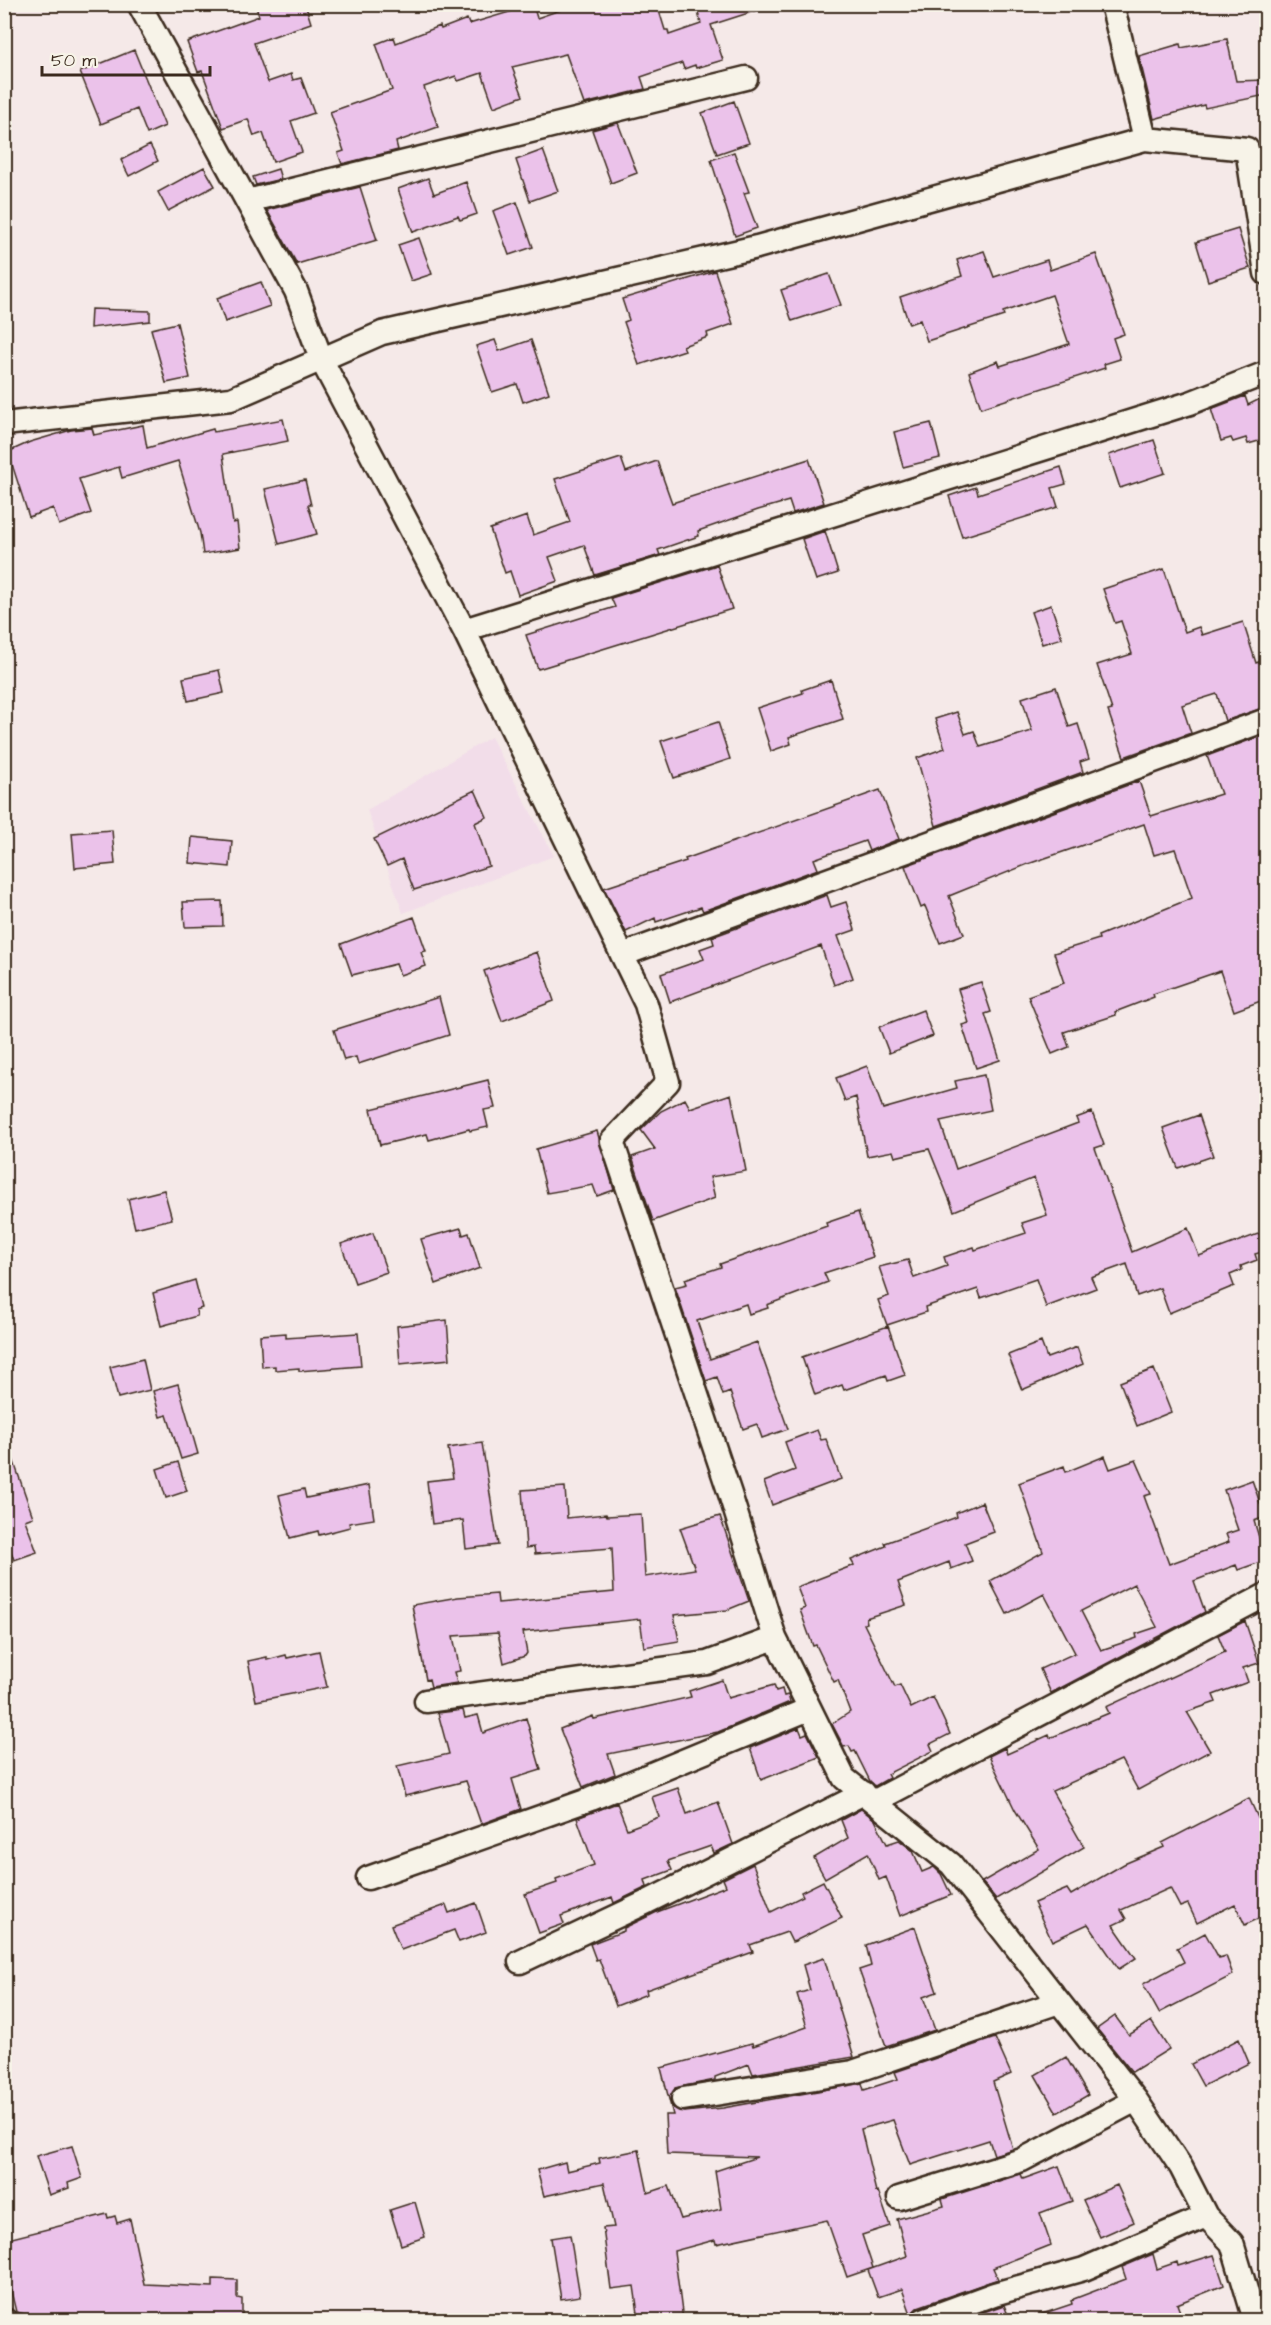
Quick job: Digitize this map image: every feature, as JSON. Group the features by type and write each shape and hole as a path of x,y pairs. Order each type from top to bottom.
{"street":[{"path":"139,4 296,291 322,361 464,630 645,1004 668,1082 612,1141 727,1483 775,1638 809,1709 843,1778 951,1864 1136,2100 1181,2166 1206,2216 1232,2243 1255,2320"},
{"path":"1112,4 1145,139"},
{"path":"247,201 746,78"},
{"path":"4,424 231,399 382,333 757,247 1145,139 1247,149 1266,273"},
{"path":"464,630 1190,403 1266,373"},
{"path":"622,955 1266,720"},
{"path":"520,1962 869,1797 1266,1596"},
{"path":"426,1701 707,1662 775,1638"},
{"path":"368,1878 591,1799 809,1709"},
{"path":"682,2099 853,2072 1059,2002"},
{"path":"899,2198 1022,2160 1136,2100"},
{"path":"923,2320 994,2294 1084,2269 1206,2216"}],"shaded area":[{"path":"491,737 554,856 403,913 367,810"}],"building":[{"path":"255,4 305,4 311,23 254,43 268,82 291,74 293,80 301,78 314,113 291,121 302,152 273,162 263,133 254,136 248,119 223,128 202,71 198,72 187,42 259,16"},
{"path":"577,4 657,4 665,30 668,30 669,35 701,24 696,4 763,4 764,8 711,25 723,60 684,69 682,63 641,77 645,89 584,104 566,54 512,67 523,96 494,107 482,73 458,81 456,76 424,87 438,127 396,142 398,150 342,164 338,153 344,151 330,112 392,90 376,44 394,37 396,43 440,26 441,29 467,19 469,24 533,5 537,18"},
{"path":"1227,39 1236,81 1266,80 1266,95 1205,108 1204,105 1154,119 1139,56 1180,44 1181,48"},
{"path":"134,50 165,126 147,134 137,109 101,124 80,72"},
{"path":"734,101 749,143 717,154 702,113"},
{"path":"618,123 637,173 611,183 592,130"},
{"path":"150,145 158,161 129,176 121,160"},
{"path":"543,150 558,191 530,201 516,160"},
{"path":"734,152 749,192 744,193 757,228 735,236 711,160"},
{"path":"204,167 215,186 168,211 158,192"},
{"path":"278,169 281,179 256,185 253,177"},
{"path":"428,178 434,194 466,182 477,214 460,220 458,216 413,232 398,189"},
{"path":"360,187 377,240 297,264 267,210"},
{"path":"517,202 533,247 509,255 493,211"},
{"path":"1238,229 1250,268 1208,281 1196,242"},
{"path":"419,238 432,274 411,281 398,245"},
{"path":"984,251 994,277 1047,260 1050,270 1096,254 1124,334 1113,338 1120,359 1104,364 1105,368 981,408 969,372 998,361 1000,366 1069,344 1052,295 1003,312 1004,316 927,341 920,320 909,324 900,297 962,276 957,260"},
{"path":"715,271 733,324 707,333 708,337 683,346 685,350 639,365 624,322 629,320 622,299"},
{"path":"829,274 841,305 792,321 781,290"},
{"path":"261,282 270,306 225,322 217,298"},
{"path":"91,309 150,311 150,321 90,328"},
{"path":"177,323 190,378 166,383 151,329"},
{"path":"495,340 499,351 531,340 549,393 523,402 517,384 492,392 476,346"},
{"path":"1245,396 1248,405 1266,396 1266,439 1248,444 1246,438 1233,442 1231,438 1221,441 1211,409"},
{"path":"283,419 288,441 223,454 233,523 237,522 240,548 203,554 200,533 178,461 122,478 119,467 79,479 91,513 59,525 53,508 29,517 8,452 30,442 71,430 92,428 94,435 143,425 147,448 213,429 214,432"},
{"path":"931,423 940,458 903,467 894,432"},
{"path":"1154,440 1165,473 1120,488 1109,455"},
{"path":"621,458 626,472 657,461 672,503 809,459 824,503 793,513 789,501 758,510 698,531 699,536 658,550 660,555 595,575 584,545 549,557 558,581 518,595 510,571 505,573 490,529 527,516 533,535 570,522 555,479"},
{"path":"1061,467 1066,484 1052,488 1058,507 962,537 949,496 976,487 978,494"},
{"path":"305,480 311,505 308,505 317,534 279,544 265,489"},
{"path":"825,531 838,573 816,580 802,539"},
{"path":"717,565 732,609 538,669 526,635 615,607 611,598"},
{"path":"1164,569 1185,632 1199,627 1202,635 1243,622 1256,663 1266,659 1266,707 1225,721 1217,694 1182,705 1191,733 1124,757 1108,711 1112,710 1097,665 1132,654 1121,621 1115,623 1103,589"},
{"path":"1051,605 1062,638 1042,644 1031,612"},
{"path":"219,670 224,693 188,701 183,678"},
{"path":"831,680 843,719 789,737 791,744 771,751 757,708 803,693 802,690"},
{"path":"1056,687 1069,727 1078,724 1089,759 1080,762 1083,772 936,826 917,758 945,748 935,719 957,712 965,734 974,731 980,747 1032,731 1022,698"},
{"path":"718,722 730,759 674,778 661,741"},
{"path":"1266,734 1266,999 1234,1011 1220,971 1153,994 1154,997 1115,1012 1116,1015 1064,1032 1069,1047 1052,1054 1028,996 1064,983 1054,953 1099,939 1098,936 1192,898 1175,849 1154,855 1144,824 1028,864 949,896 964,934 940,943 925,906 921,908 905,866 1139,781 1151,816 1221,794 1207,756"},
{"path":"475,790 487,817 475,823 489,866 414,890 402,859 387,866 374,839"},
{"path":"880,790 899,839 869,851 865,841 814,859 818,869 703,911 701,907 656,922 655,918 626,932 604,888 686,861 685,859"},
{"path":"112,830 115,864 75,868 72,833"},
{"path":"192,837 232,841 230,867 190,863"},
{"path":"827,895 831,907 846,902 855,930 838,936 853,978 834,985 821,946 670,1002 661,974 704,959 700,949 714,944 712,937"},
{"path":"222,901 223,926 185,927 183,902"},
{"path":"414,917 426,951 421,952 426,966 400,975 396,964 352,975 341,944"},
{"path":"537,952 554,1001 502,1021 484,971"},
{"path":"981,982 991,1012 985,1014 1000,1060 976,1068 962,1025 969,1023 958,989"},
{"path":"439,997 449,1035 358,1064 356,1057 344,1060 334,1030"},
{"path":"923,1010 933,1036 889,1053 879,1027"},
{"path":"867,1066 883,1109 957,1088 955,1081 984,1075 991,1110 940,1121 956,1169 1078,1123 1076,1118 1092,1112 1104,1145 1095,1148 1132,1252 1188,1228 1199,1256 1266,1231 1266,1251 1255,1254 1257,1260 1241,1266 1242,1270 1230,1275 1234,1286 1169,1313 1160,1288 1137,1296 1127,1264 1091,1277 1096,1288 1046,1307 1036,1279 981,1298 978,1289 925,1307 926,1312 887,1325 878,1300 889,1296 879,1267 908,1260 914,1278 947,1266 944,1257 974,1247 975,1250 1026,1233 1022,1223 1047,1215 1034,1178 954,1211 929,1149 895,1157 893,1151 867,1156 856,1097 845,1101 836,1078"},
{"path":"488,1080 495,1108 484,1110 488,1127 470,1131 469,1129 429,1140 427,1134 380,1145 371,1109"},
{"path":"731,1094 746,1171 710,1177 715,1198 653,1221 632,1157 655,1149 641,1130 661,1111 685,1099 690,1108"},
{"path":"1199,1115 1213,1156 1178,1168 1163,1128"},
{"path":"597,1131 614,1190 597,1196 593,1185 547,1193 536,1149"},
{"path":"164,1190 172,1219 135,1228 128,1199"},
{"path":"858,1212 873,1257 824,1273 828,1282 767,1305 768,1308 749,1314 746,1304 697,1321 710,1359 757,1342 788,1429 762,1438 757,1424 743,1429 730,1392 723,1395 717,1377 706,1381 675,1287 687,1284 685,1279 721,1267 720,1264 827,1226 826,1223"},
{"path":"461,1228 463,1235 469,1233 480,1268 436,1284 421,1239"},
{"path":"373,1233 387,1272 355,1283 341,1244"},
{"path":"195,1280 202,1308 196,1310 197,1316 161,1326 153,1293"},
{"path":"447,1320 450,1359 400,1364 397,1326"},
{"path":"888,1326 905,1375 888,1381 886,1375 844,1390 842,1385 815,1395 802,1357"},
{"path":"286,1333 286,1338 358,1333 361,1366 299,1371 299,1368 275,1370 275,1366 262,1367 260,1335"},
{"path":"1041,1342 1047,1358 1077,1347 1083,1364 1022,1390 1008,1355"},
{"path":"143,1359 150,1390 118,1398 110,1367"},
{"path":"1154,1369 1171,1412 1137,1426 1120,1382"},
{"path":"178,1384 198,1454 181,1459 167,1415 160,1417 153,1391"},
{"path":"817,1430 821,1440 826,1439 841,1479 772,1505 764,1482 795,1470 785,1442"},
{"path":"7,1442 33,1517 25,1520 37,1552 14,1560 4,1532 4,1443"},
{"path":"482,1443 498,1545 466,1549 463,1520 432,1524 427,1481 453,1478 448,1448"},
{"path":"1105,1456 1110,1469 1136,1460 1151,1494 1144,1496 1169,1564 1229,1542 1226,1534 1238,1530 1224,1490 1252,1480 1265,1517 1254,1521 1266,1560 1238,1570 1236,1565 1194,1581 1205,1612 1051,1693 1040,1669 1075,1653 1044,1594 1007,1614 990,1581 1043,1552 1019,1483 1064,1466 1066,1472","holes":["1134,1584 1157,1627 1136,1634 1137,1638 1101,1650 1081,1611"]},
{"path":"178,1462 187,1491 166,1498 157,1469"},
{"path":"369,1485 374,1519 349,1523 350,1527 319,1535 318,1531 290,1538 279,1495 304,1489 306,1498"},
{"path":"565,1487 567,1518 606,1514 607,1516 641,1514 645,1577 695,1569 680,1528 720,1516 749,1601 727,1610 674,1615 679,1641 644,1647 640,1619 523,1632 527,1653 525,1656 504,1663 498,1633 453,1636 460,1671 454,1672 457,1683 431,1687 429,1679 426,1680 412,1605 458,1597 497,1594 498,1603 614,1592 612,1548 535,1554 534,1547 526,1548 522,1490"},
{"path":"982,1502 994,1532 965,1543 972,1561 951,1569 949,1562 898,1582 906,1605 866,1618 867,1623 864,1624 895,1687 900,1685 911,1708 933,1697 950,1734 930,1744 933,1751 887,1774 889,1778 875,1786 870,1781 855,1751 852,1752 849,1746 844,1747 832,1724 850,1712 838,1680 834,1682 816,1645 813,1646 800,1610 805,1608 797,1587 854,1565 851,1560 886,1546 885,1543 957,1517 956,1513"},
{"path":"1245,1621 1259,1663 1243,1668 1248,1682 1213,1695 1216,1702 1187,1712 1210,1751 1138,1790 1121,1760 1052,1791 1084,1847 996,1899 982,1882 1039,1849 1015,1810 989,1756 1005,1748 1007,1754 1049,1735 1050,1738 1109,1713 1106,1707 1225,1652 1218,1635"},
{"path":"319,1651 327,1687 256,1701 248,1661 267,1657 267,1660 286,1655 287,1658"},
{"path":"722,1680 728,1698 774,1685 776,1691 782,1689 784,1696 788,1695 790,1702 718,1732 608,1754 615,1774 583,1787 560,1729 593,1716 594,1719 691,1697 689,1691"},
{"path":"463,1710 465,1718 478,1715 483,1733 526,1718 541,1770 512,1779 521,1809 481,1824 466,1781 405,1796 397,1766 449,1754 438,1713"},
{"path":"799,1728 802,1735 807,1733 819,1757 761,1780 750,1748"},
{"path":"678,1788 687,1814 718,1802 733,1844 714,1853 711,1846 668,1861 672,1870 645,1880 647,1887 614,1903 612,1897 561,1916 564,1924 539,1933 525,1894 557,1883 556,1879 594,1865 577,1818 617,1803 627,1829 659,1817 652,1797"},
{"path":"1249,1798 1259,1820 1266,1817 1266,1915 1245,1925 1235,1904 1197,1923 1188,1904 1180,1907 1170,1888 1121,1910 1126,1919 1113,1925 1136,1958 1119,1969 1088,1924 1052,1941 1034,1903 1067,1889 1071,1895 1124,1864 1164,1847 1162,1843"},
{"path":"861,1809 875,1820 887,1844 899,1840 913,1851 922,1872 934,1867 941,1874 951,1895 900,1916 886,1877 879,1880 868,1853 825,1878 814,1858 848,1838 841,1820"},
{"path":"753,1864 771,1912 803,1896 801,1892 823,1881 842,1918 792,1942 787,1932 750,1945 753,1952 646,1990 647,1994 616,2006 599,1959 596,1960 590,1944 624,1931 624,1928 657,1912 726,1886 723,1879"},
{"path":"476,1903 486,1932 459,1942 454,1930 401,1950 391,1925 446,1905 449,1913"},
{"path":"915,1927 937,1992 923,1997 935,2030 886,2046 859,1970 871,1966 866,1945"},
{"path":"1205,1933 1219,1958 1226,1956 1233,1975 1159,2013 1143,1984 1184,1962 1177,1948"},
{"path":"824,1958 854,2057 753,2074 749,2064 715,2077 715,2080 675,2088 670,2101 673,2108 685,2112 723,2108 862,2083 864,2090 898,2079 895,2072 995,2038 1011,2074 993,2082 1013,2149 994,2155 989,2140 910,2165 893,2120 861,2129 876,2192 878,2191 890,2226 862,2235 873,2268 847,2277 827,2220 716,2244 715,2240 674,2251 683,2320 639,2320 634,2286 611,2289 603,2228 614,2227 604,2183 544,2196 537,2170 565,2162 567,2171 600,2163 599,2158 639,2150 648,2193 669,2186 681,2219 721,2209 715,2171 757,2157 667,2154 665,2115 673,2115 661,2068 752,2043 753,2046 807,2027 797,1994 810,1990 803,1965"},
{"path":"1115,2016 1129,2035 1151,2021 1169,2049 1132,2072 1097,2029"},
{"path":"1239,2039 1249,2063 1203,2086 1191,2064"},
{"path":"1066,2057 1088,2095 1057,2113 1035,2075"},
{"path":"72,2146 82,2178 68,2183 69,2188 49,2195 36,2156"},
{"path":"1059,2166 1072,2201 1040,2213 1051,2245 993,2268 998,2279 918,2307 911,2314 902,2289 878,2297 868,2270 907,2256 897,2219 944,2206 942,2199 1021,2174 1023,2179"},
{"path":"1117,2185 1134,2222 1100,2237 1083,2200"},
{"path":"415,2202 425,2237 401,2245 390,2210"},
{"path":"107,2214 108,2218 115,2216 117,2223 130,2219 144,2284 213,2287 213,2279 237,2280 237,2298 242,2299 242,2320 153,2318 152,2320 50,2320 16,2312 4,2262 4,2240"},
{"path":"570,2235 580,2296 561,2299 551,2238"},
{"path":"1153,2254 1157,2269 1177,2262 1178,2266 1214,2255 1224,2285 1177,2304 1183,2320 1033,2320 1033,2317 1072,2304 1071,2300 1126,2279 1122,2267"},
{"path":"1004,2305 1010,2320 961,2320 998,2307"}]}
